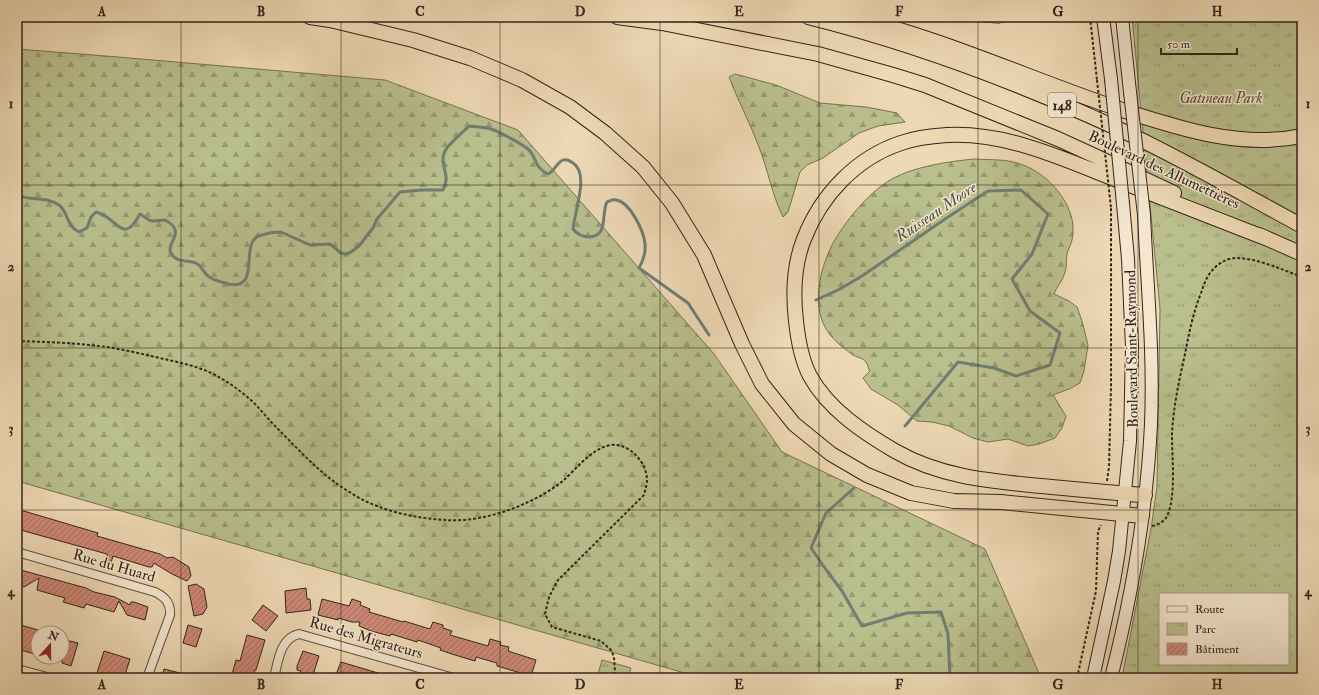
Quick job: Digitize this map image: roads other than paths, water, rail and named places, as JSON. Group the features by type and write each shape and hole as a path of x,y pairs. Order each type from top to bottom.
{"highway":[{"path":"310,17 330,20 413,40 470,58 522,80 563,103 605,133 643,167 672,203 704,255 742,344 762,384 794,424 831,454 867,475 911,492 954,501 1001,502 1122,514 1145,521"},
{"name":"Boulevard des Allumettières","path":"617,17 662,23 818,54 857,64 925,85 1093,155 1302,254"},
{"name":"Boulevard des Allumettières","path":"808,17 903,44 959,63 1046,98 1157,148 1302,226"},
{"path":"853,17 888,25 955,48 1080,96 1184,129 1243,140 1278,140 1302,136"},
{"path":"1145,495 986,480 931,468 896,452 840,412 824,396 811,378 801,355 797,331 795,306 798,262 803,240 814,216 840,181 857,166 878,153 901,143 923,138 948,135 973,136 997,139 1040,150 1268,239"}],"main road":[{"name":"Boulevard Saint-Raymond","path":"1093,678 1119,551 1130,441 1132,347 1128,259 1111,80 1103,17"},
{"name":"Boulevard Saint-Raymond","path":"1111,678 1145,521 1145,495 1151,424 1151,359 1144,215 1122,17"}],"street":[{"name":"Rue du Huard","path":"17,552 155,592 162,596 171,608 170,615 146,678"},
{"name":"Rue des Migrateurs","path":"274,678 282,648 292,635 299,634 454,678"},
{"path":"17,670 47,678"}],"lane":[{"path":"969,17 999,22 1011,17"}],"waterway":[{"name":"Ruisseau Moore","path":"17,195 54,202 62,208 72,226 79,232 87,228 91,217 96,212 110,219 124,229 129,228 134,224 140,214 153,221 165,220 172,224 175,229 170,249 173,256 179,260 196,263 212,279 228,284 237,284 243,282 247,276 251,247 254,239 271,232 281,232 310,245 330,244 341,253 346,254 351,252 359,246 373,228 377,219 400,192 443,190 446,179 443,156 447,148 469,126 488,128 505,135 529,150 538,166 548,174 553,171 562,160 568,160 578,168 581,184 573,229 580,235 589,237 595,236 599,233 602,229 605,206 607,202 615,200 626,206 631,211 639,225 644,238 645,254 639,268 688,303 709,335"},
{"name":"Ruisseau Moore","path":"816,300 840,289 862,276 988,191 1021,190 1048,214 1032,254 1012,279 1030,311 1060,333 1050,365 1016,376 994,368 958,362 905,426"},
{"name":"Ruisseau Moore","path":"854,488 826,513 811,548 842,591 862,626 907,613 941,612 948,634 950,678"}],"park label":[{"name":"Gatineau Park","path":"1221,98"}]}
